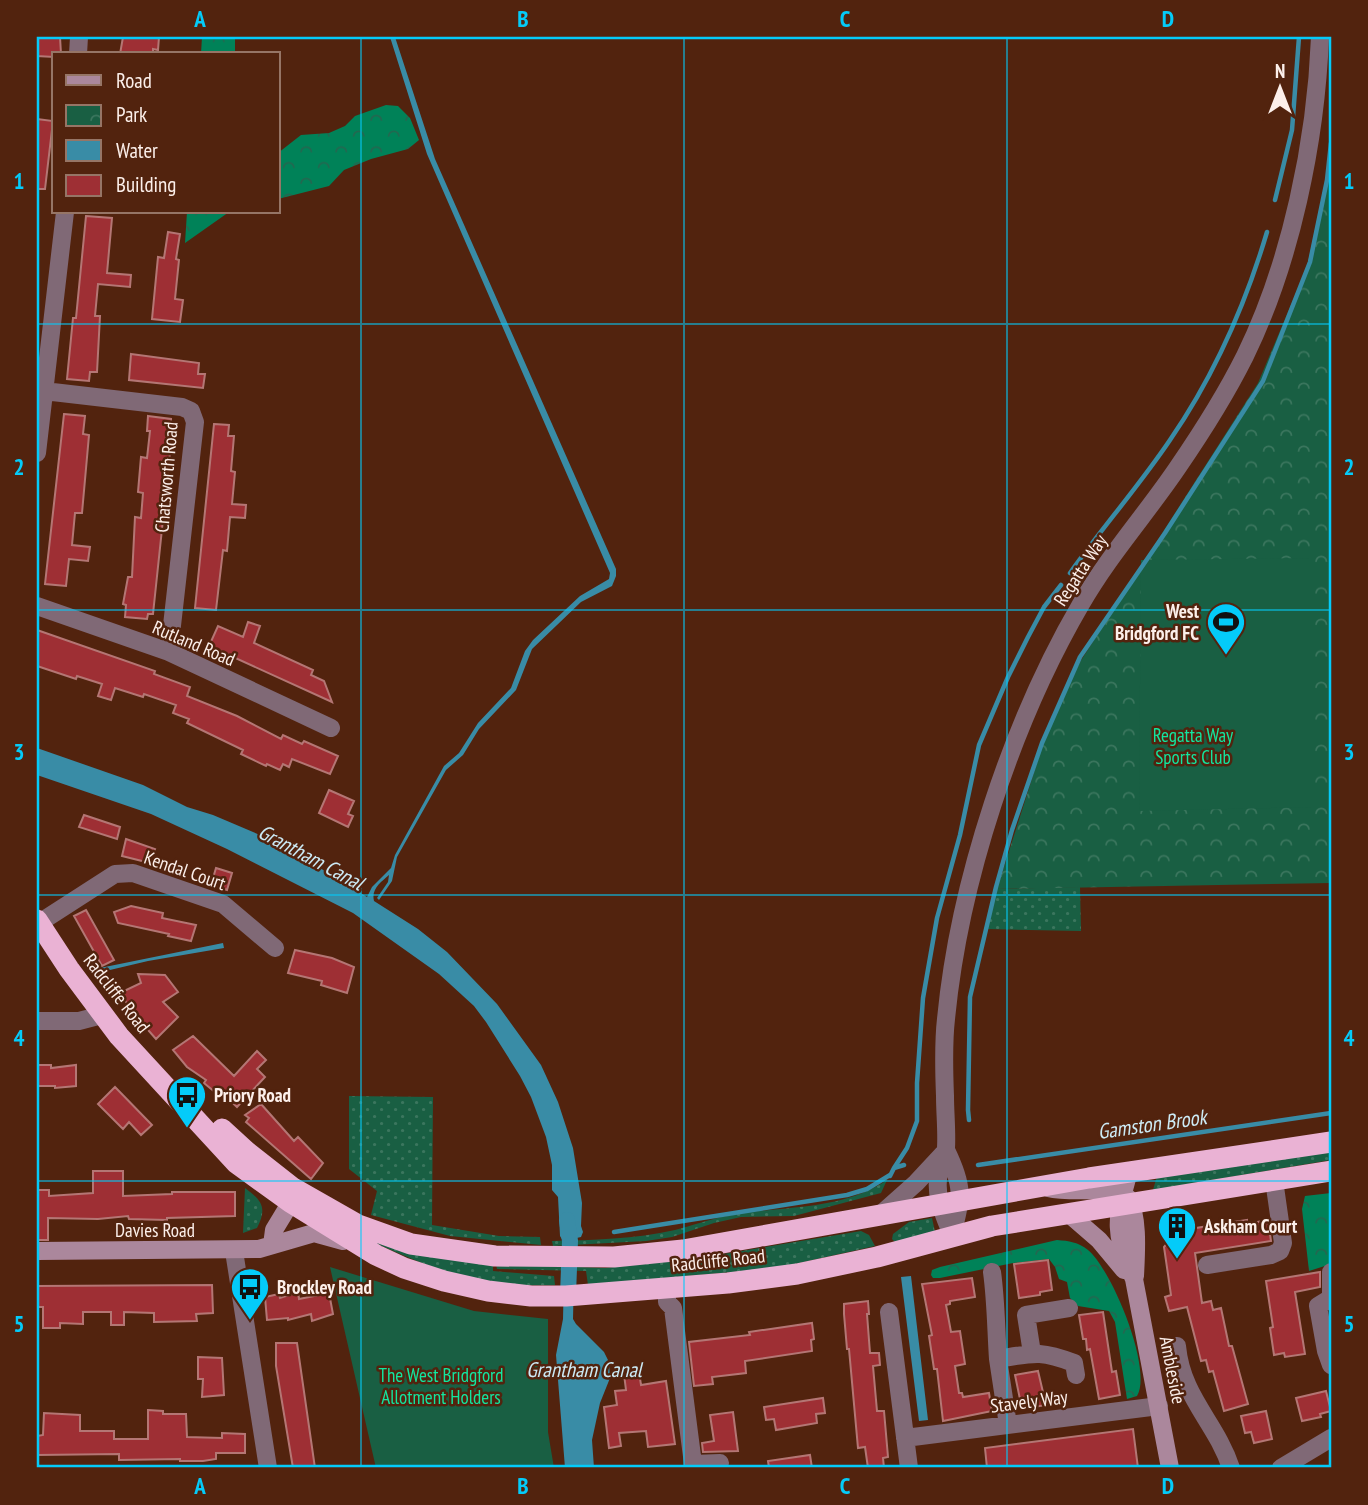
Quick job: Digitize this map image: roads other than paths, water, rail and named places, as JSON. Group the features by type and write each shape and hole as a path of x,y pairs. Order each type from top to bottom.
{"highway":[{"name":"Radcliffe Road","path":"38,922 102,1015 167,1088 213,1122 294,1196 357,1244 404,1268 488,1291 531,1296 623,1292 797,1274 877,1257 992,1226 1069,1214 1124,1201 1331,1171"},
{"name":"Radcliffe Road","path":"294,1196 385,1236 411,1244 495,1256 614,1257 683,1250 1041,1186 1331,1142"}],"street":[{"name":"Regatta Way","path":"952,1235 940,1204 938,1175 946,1150 944,1041 952,965 961,917 995,799 1037,689 1080,605 1122,542 1178,467 1232,380 1255,334 1280,266 1301,183 1319,70 1320,37"},
{"path":"37,453 65,214"},
{"name":"Chatsworth Road","path":"44,391 182,407 191,411 195,422 169,652"},
{"name":"Rutland Road","path":"37,606 169,652 331,728"},
{"name":"Kendal Court","path":"38,922 116,874 133,873 223,904 275,948"},
{"path":"37,1021 79,1021 102,1015"},
{"name":"Regatta Way","path":"946,1150 958,1175 961,1200 952,1235"},
{"path":"880,1214 946,1150"},
{"name":"Ambleside","path":"1129,1172 1118,1229 1122,1252 1135,1279 1170,1468"},
{"path":"1207,1265 1271,1255 1280,1251 1283,1243 1274,1180"},
{"path":"1041,1186 1063,1191 1110,1191 1124,1201"},
{"path":"272,1245 274,1230 294,1196"},
{"path":"1069,1214 1099,1240 1117,1263 1135,1279"},
{"name":"Davies Road","path":"37,1251 234,1251 259,1249 314,1233 357,1244"},
{"path":"234,1251 268,1468"},
{"path":"992,1272 997,1310 995,1319 998,1359 1008,1425"},
{"path":"1331,1272 1331,1298 1318,1306 1331,1365"},
{"path":"667,1289 667,1302 673,1308 693,1464 720,1463"},
{"path":"1032,1353 1026,1315 1069,1308"},
{"path":"890,1312 909,1468"},
{"path":"1177,1346 1179,1367 1187,1389 1225,1450 1231,1468"},
{"path":"998,1359 1047,1353 1074,1363 1076,1375"},
{"name":"Stavely Way","path":"905,1438 1159,1406"},
{"path":"1287,1467 1331,1438"}],"water":[{"name":"Grantham Canal","path":"390,37 395,37 435,159 616,569 612,586 581,602 532,649 516,690 479,729 463,755 446,770 397,857 392,881 379,900 377,898 388,882 389,875 377,886 373,897 374,901 418,929 447,952 497,1004 541,1065 558,1102 573,1148 582,1203 581,1237 563,1241 560,1236 558,1197 552,1190 552,1165 546,1137 531,1097 486,1022 474,1006 439,974 353,913 227,849 151,814 37,775 37,748 143,785 187,807 281,844 367,897 372,887 391,868 395,855 444,766 459,753 478,723 511,688 525,651 533,640 580,596 609,579 610,573 427,154"},
{"path":"223,943 224,948 93,974 90,970"},
{"name":"Grantham Canal","path":"564,1274 574,1274 573,1319 604,1352 609,1362 610,1378 600,1403 592,1440 594,1468 565,1468 556,1355 563,1319"},
{"path":"911,1276 928,1420 919,1421 901,1277"}],"waterway":[{"path":"1275,200 1292,130 1299,37"},
{"path":"969,1120 970,997 1012,830 1042,743 1080,657 1165,533 1263,381 1310,262 1327,180 1331,143"},
{"path":"1070,573 1158,457 1201,391 1227,340 1249,287 1267,232"},
{"path":"894,1168 907,1148 917,1121 923,998 937,918 960,835 979,745 1028,637 1044,607 1061,585"},
{"name":"Gamston Brook","path":"978,1165 1331,1113"},
{"name":"Gamston Brook","path":"890,1176 894,1168 904,1165"},
{"path":"614,1232 847,1195 867,1189 890,1175"},
{"name":"Grantham Canal","path":"567,1220 570,1241 568,1295"}],"place":[{"name":"West Bridgford FC","path":"1226,656"},
{"name":"Priory Road","path":"187,1129"},
{"name":"Askham Court","path":"1177,1260"},
{"name":"Brockley Road","path":"250,1321"}],"park label":[{"name":"Regatta Way Sports Club","path":"1193,746"},
{"name":"The West Bridgford Allotment Holders","path":"441,1386"}]}
